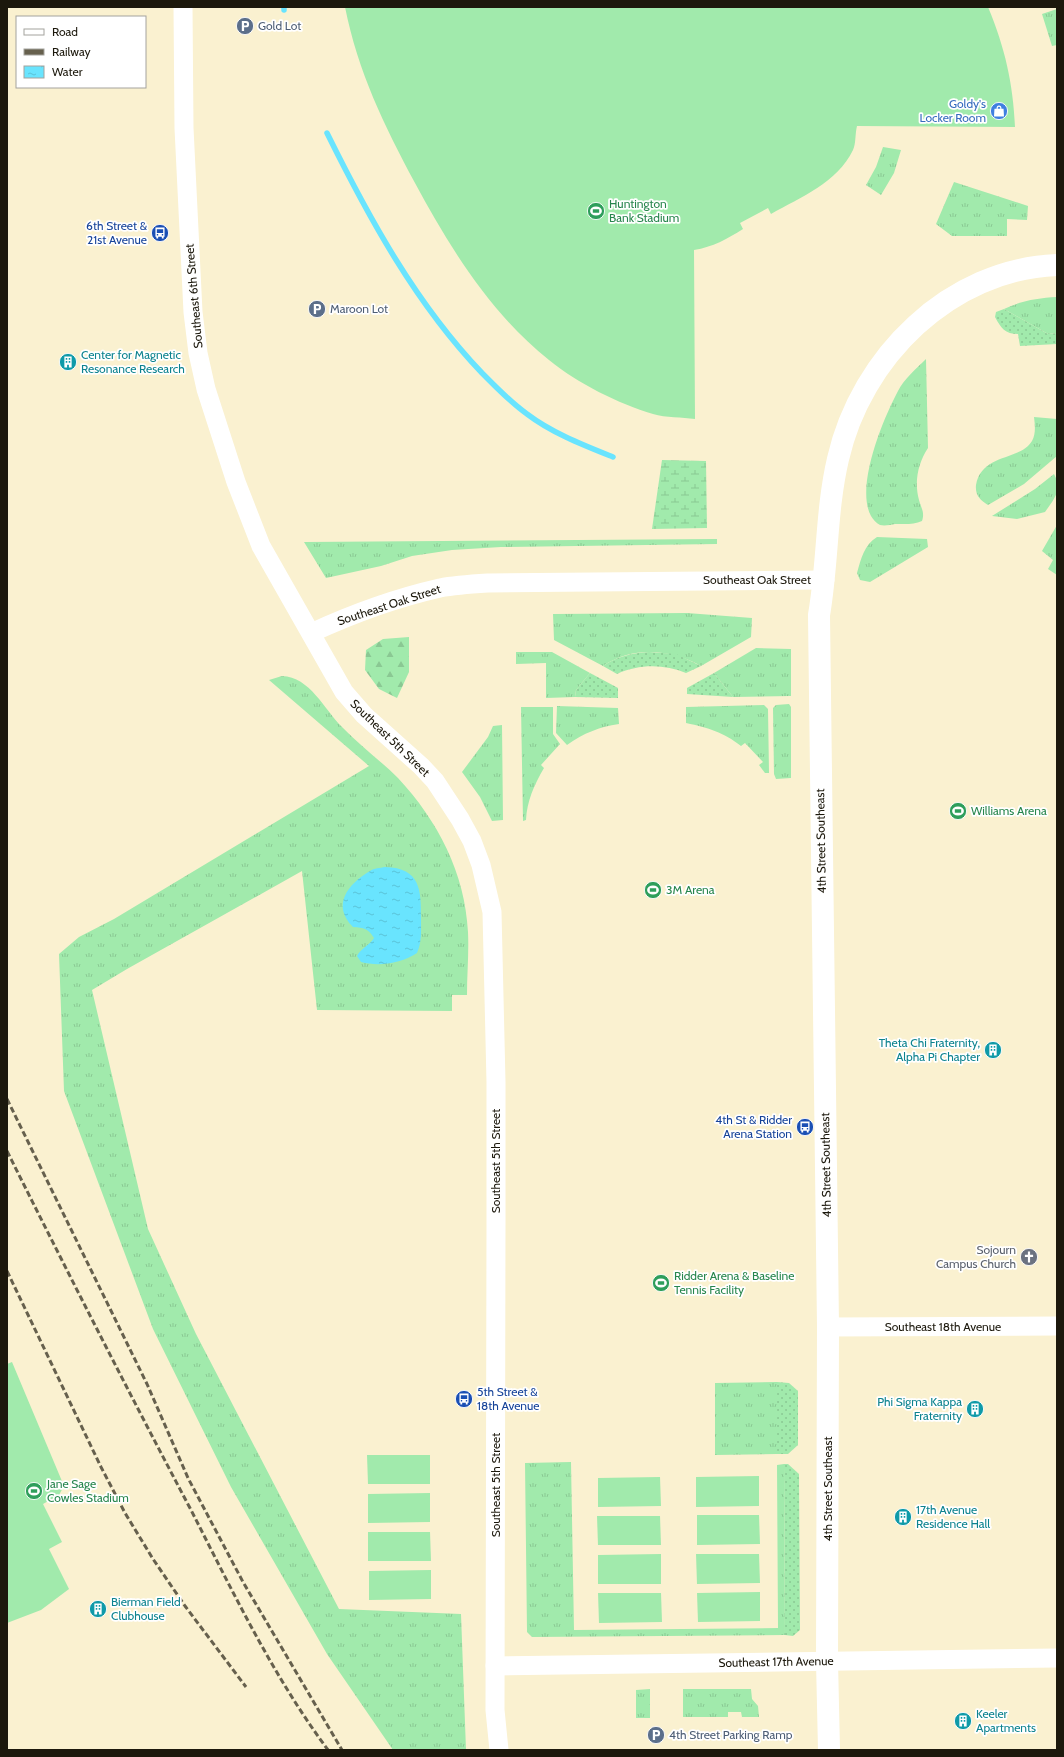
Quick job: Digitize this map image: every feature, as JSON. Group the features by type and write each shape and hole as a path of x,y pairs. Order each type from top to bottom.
{"main road":[{"path":"1048,265 1057,252"},
{"name":"Southeast Oak Street","path":"824,580 829,524 838,460 853,413 868,384 888,354 913,328 940,305 970,287 1006,274 1048,265"},
{"name":"4th Street Southeast","path":"824,580 819,615 828,1327 827,1661 829,1750"}],"street":[{"name":"Southeast 6th Street","path":"183,7 184,128 192,312 198,353 206,390 236,482 249,515 265,552 311,633"},
{"name":"Southeast Oak Street","path":"311,633 336,621 390,602 441,588 482,583 824,580"},
{"name":"Southeast 5th Street","path":"311,633 337,682 353,704 421,766 450,802 474,847 481,865 492,912 496,1217 495,1710 499,1750"},
{"name":"Southeast 18th Avenue","path":"828,1327 1057,1326"},
{"name":"Southeast 17th Avenue","path":"495,1666 1057,1658"}],"green space":[{"name":"Huntington Bank Stadium","path":"345,7 988,7 999,37 1007,66 1015,127 857,126 853,150 838,172 828,180 806,195 771,214 768,208 740,223 743,229 714,245 694,250 695,419 669,417 626,405 572,377 560,369 528,342 490,301 473,279 443,232 428,207 393,140 373,98 357,54"},
{"path":"1057,9 1057,45 1052,46 1042,14"},
{"path":"883,147 901,150 894,173 881,195 866,185 876,167"},
{"path":"954,182 1028,206 1027,220 1007,219 1007,236 952,236 936,224"},
{"path":"1057,297 1057,333 1048,334 1004,309 1029,300"},
{"path":"1004,309 1048,334 1057,333 1057,344 1020,346 1018,334 1010,333 1004,330 995,317 996,312"},
{"path":"926,359 928,448 919,466 917,480 923,518 922,521 912,524 880,525 871,516 867,503 866,488 873,453 885,418 898,391 907,378"},
{"path":"1034,417 1057,419 1057,456 1024,484 988,505 980,499 976,492 976,485 980,475 986,467 993,462 1019,452 1032,441 1035,426"},
{"path":"662,460 706,461 707,528 652,529"},
{"path":"1054,474 1058,485 1057,490 1045,512 1017,519 992,516 1035,489"},
{"path":"1057,525 1057,575 1048,569 1053,560 1042,551"},
{"path":"877,537 927,539 928,547 870,582 860,580 857,573 862,558 866,548"},
{"path":"717,539 717,544 501,547 452,550 412,556 381,566 326,578 304,542"},
{"path":"687,613 752,618 751,637 701,666 677,656 652,652 627,655 603,666 554,640 553,614"},
{"path":"409,637 409,672 397,698 379,689 365,670 366,650 383,639"},
{"path":"756,648 791,649 791,696 733,697 714,673"},
{"path":"516,652 552,652 590,673 576,690 575,697 546,698 546,663 516,664"},
{"path":"649,652 676,654 701,666 686,673 669,668 652,666 634,668 617,674 603,666 625,656"},
{"path":"590,673 618,688 618,698 575,697 576,690"},
{"path":"714,673 733,697 687,694 687,688"},
{"path":"282,676 301,682 309,688 335,720 398,778 425,812 437,830 455,869 466,910 468,932 467,995 452,995 452,1011 317,1010 302,871 92,990 148,1229 196,1334 339,1609 461,1614 466,1750 393,1750 327,1654 231,1487 153,1329 64,1091 59,954 79,937 114,919 369,766 269,680"},
{"path":"789,704 791,707 791,778 776,779 774,774 773,708 776,705"},
{"path":"764,705 768,709 769,773 765,773 759,765 763,762 745,743 741,746 728,737 715,731 686,723 686,707"},
{"path":"557,706 618,708 619,724 592,731 567,745 556,733"},
{"path":"521,707 553,707 553,734 560,744 541,765 544,768 532,793 526,820 523,821"},
{"path":"502,725 503,820 492,821 480,797 462,772 488,737 493,726"},
{"name":"Jane Sage Cowles Stadium","path":"12,1362 64,1486 59,1495 43,1504 62,1542 49,1549 69,1589 41,1610 7,1623 7,1364"},
{"path":"777,1382 777,1454 715,1455 715,1383"},
{"path":"777,1382 789,1383 798,1391 798,1445 788,1454 777,1454"},
{"path":"367,1455 430,1455 430,1484 368,1484"},
{"path":"571,1462 574,1630 778,1628 777,1465 784,1464 785,1635 532,1637 527,1632 525,1463"},
{"path":"784,1464 788,1464 799,1474 800,1630 793,1636 785,1635"},
{"path":"759,1476 759,1506 696,1507 696,1477"},
{"path":"660,1477 661,1506 598,1507 598,1478"},
{"path":"430,1493 430,1522 368,1523 368,1494"},
{"path":"697,1515 759,1515 760,1544 697,1545"},
{"path":"597,1516 660,1516 661,1545 598,1545"},
{"path":"368,1532 430,1532 431,1561 368,1561"},
{"path":"661,1554 661,1584 598,1584 598,1555"},
{"path":"696,1554 759,1554 760,1583 697,1584"},
{"path":"431,1570 431,1599 369,1600 369,1571"},
{"path":"760,1592 760,1621 698,1622 697,1593"},
{"path":"598,1593 661,1593 662,1622 599,1623"},
{"path":"650,1689 650,1718 636,1718 636,1690"},
{"path":"683,1689 751,1689 752,1699 758,1706 759,1717 742,1717 741,1712 728,1712 728,1717 683,1717"}],"water":[{"path":"385,867 397,868 406,871 416,882 419,890 421,908 420,945 417,953 397,962 375,964 361,962 357,956 374,938 370,932 365,929 353,927 343,911 343,903 349,889 362,876 372,870"}],"waterway":[{"path":"327,133 360,197 396,259 415,289 458,346 498,389 527,414 557,433 613,457"}],"railway":[{"path":"7,1099 147,1384 188,1478 243,1582 342,1750"},
{"path":"7,1151 238,1602 289,1693 328,1750"},
{"path":"7,1271 101,1467 125,1513 153,1559 185,1606 246,1687"}],"place":[{"name":"Gold Lot","path":"245,26"},
{"name":"Goldy's Locker Room","path":"999,111"},
{"name":"Huntington Bank Stadium","path":"596,211"},
{"name":"6th Street & 21st Avenue","path":"160,233"},
{"name":"Maroon Lot","path":"317,309"},
{"name":"Center for Magnetic Resonance Research","path":"68,362"},
{"name":"Williams Arena","path":"958,811"},
{"name":"3M Arena","path":"653,890"},
{"name":"Theta Chi Fraternity, Alpha Pi Chapter","path":"993,1050"},
{"name":"4th St & Ridder Arena Station","path":"805,1127"},
{"name":"Sojourn Campus Church","path":"1029,1257"},
{"name":"Ridder Arena & Baseline Tennis Facility","path":"661,1283"},
{"name":"5th Street & 18th Avenue","path":"464,1399"},
{"name":"Phi Sigma Kappa Fraternity","path":"975,1409"},
{"name":"Jane Sage Cowles Stadium","path":"34,1491"},
{"name":"17th Avenue Residence Hall","path":"903,1517"},
{"name":"Bierman Field Clubhouse","path":"98,1609"},
{"name":"Keeler Apartments","path":"963,1721"},
{"name":"4th Street Parking Ramp","path":"656,1735"}]}
